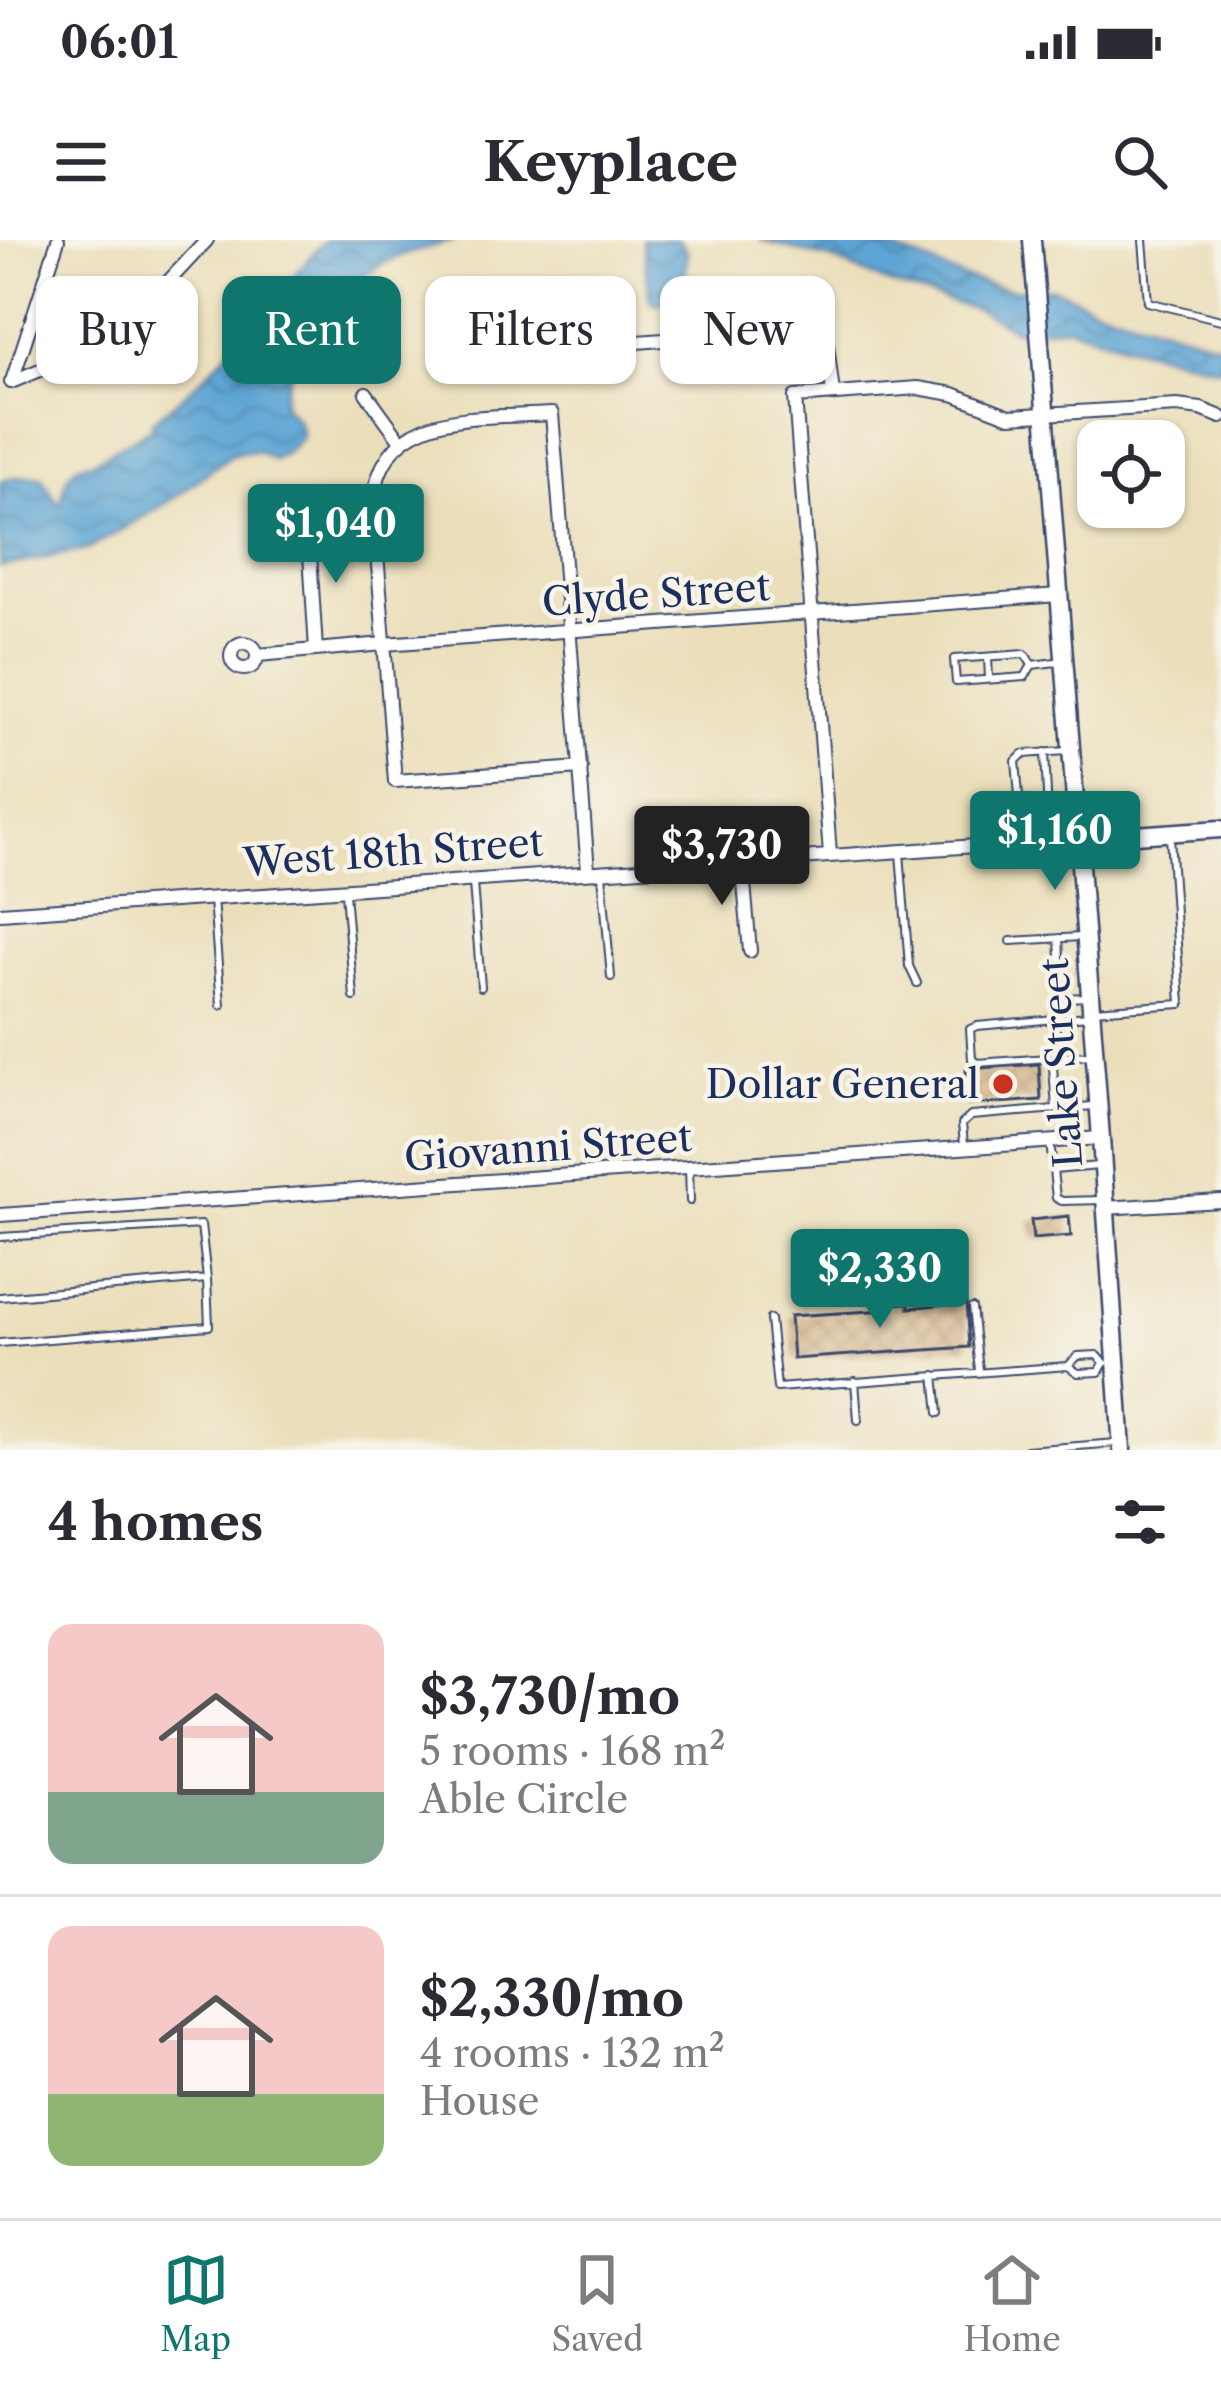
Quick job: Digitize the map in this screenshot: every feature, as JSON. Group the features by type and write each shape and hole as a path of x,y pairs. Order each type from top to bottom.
{"street":[{"path":"58,240 11,382 116,339 207,240"},
{"name":"Lake Street","path":"1032,240 1101,1138 1109,1363 1121,1446"},
{"path":"573,291 586,308 590,346 517,351 506,332 505,301 573,291"},
{"path":"832,384 833,394"},
{"path":"830,854 795,398 918,388 953,394 1010,416 1178,406 1221,417"},
{"path":"366,393 401,441"},
{"path":"581,768 394,781 373,502 384,462 401,441 423,427 446,421 552,414 581,768 595,871"},
{"path":"316,650 311,524 328,520 336,541"},
{"path":"310,554 314,545 376,540"},
{"name":"Clyde Street","path":"258,655 1059,595"},
{"name":"West 18th Street","path":"0,913 1221,829"},
{"path":"742,861 750,951"},
{"name":"Giovanni Street","path":"0,1216 1101,1138"},
{"path":"1104,1204 1221,1201"}],"lane":[{"path":"1143,240 1148,302 1221,320"},
{"path":"1025,654 1032,664 1025,677 956,682 954,658 1025,654"},
{"path":"988,657 989,679"},
{"path":"1032,664 1064,662"},
{"path":"1023,842 1021,771 1016,761 1023,754 1071,751"},
{"path":"1021,822 1048,816 1042,769 1045,752"},
{"path":"1094,1054 977,1063 972,1058 970,1029 1055,1019 1091,1008 1181,1004 1170,833"},
{"path":"899,850 909,966 917,983"},
{"path":"595,871 610,977"},
{"path":"472,880 482,987"},
{"path":"345,889 354,997"},
{"path":"212,898 221,1005"},
{"path":"1010,941 1085,937"},
{"path":"1058,938 1062,998 1091,1008"},
{"path":"1055,1019 1058,1057"},
{"path":"1053,1067 1056,1109"},
{"path":"964,1148 962,1124 971,1116 1098,1106"},
{"path":"1050,1142 1056,1198 1104,1204"},
{"path":"1053,1170 1102,1166"},
{"path":"688,1167 690,1202"},
{"path":"0,1237 201,1225 209,1326 0,1343"},
{"path":"0,1297 207,1279"},
{"path":"972,1308 979,1371"},
{"path":"770,1319 777,1388 1068,1366 1078,1373 1099,1372 1109,1363 1097,1355 1078,1356 1068,1366"},
{"path":"935,1375 939,1413"},
{"path":"855,1381 858,1420"},
{"path":"1026,1450 1121,1446"}],"water":[{"path":"325,240 456,240 401,256 364,276 294,276"},
{"path":"642,240 679,240 687,252 685,276 660,276 660,303 651,301"},
{"path":"760,240 861,240 963,278 1012,290 1054,288 1095,307 1221,344 1221,368 1067,326 1017,331 981,311"},
{"path":"221,359 222,384 287,384 283,404 299,423 302,437 273,460 256,451 232,454 170,501 89,549 0,567 0,482 41,476 62,503 72,471 153,427 151,422"}],"building":[{"name":"Dollar General","path":"1039,1064 1041,1100 968,1105 966,1069"},
{"path":"1069,1216 1071,1236 1033,1239 1031,1220"},
{"path":"966,1302 969,1347 793,1359 790,1316 888,1310 888,1304 909,1303 909,1308"}],"place":[{"name":"Dollar General","path":"1003,1084"}]}
